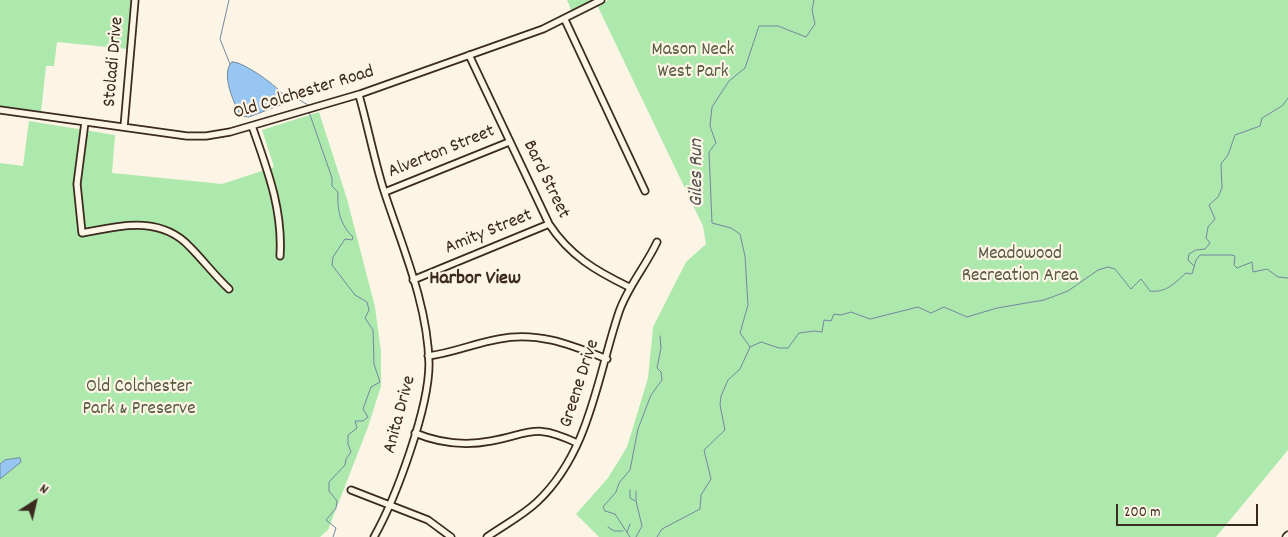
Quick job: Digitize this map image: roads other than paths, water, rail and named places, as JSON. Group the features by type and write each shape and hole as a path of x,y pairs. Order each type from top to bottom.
{"street":[{"name":"Stoladi Drive","path":"124,127 136,0"},
{"name":"Old Colchester Road","path":"0,110 196,136 218,135 359,95 565,20 602,0"},
{"path":"565,20 645,191"},
{"name":"Bard Street","path":"469,55 549,224 559,239 582,261 630,288"},
{"name":"Anita Drive","path":"359,95 385,192 413,280 423,320 428,356 425,398 415,433 390,504 374,537"},
{"path":"85,122 77,184 82,233 129,224 162,229 191,247 229,289"},
{"path":"252,126 277,203 280,229 280,256"},
{"name":"Alverton Street","path":"385,192 510,142"},
{"name":"Amity Street","path":"413,280 549,224"},
{"name":"Greene Drive","path":"487,537 525,512 544,494 561,471 577,443 594,402 619,313 630,288 657,242"},
{"path":"428,356 454,352 499,338 529,336 561,341 606,359"},
{"path":"415,433 440,441 466,443 492,441 525,431 542,431 577,443"},
{"path":"351,490 390,504 435,524 451,537"}],"water":[{"path":"232,62 254,71 280,91 288,102 249,117 241,116 229,89 227,73"},
{"path":"20,458 21,462 0,479 0,464 5,460"}],"waterway":[{"path":"229,0 220,39 230,64"},
{"name":"Giles Run","path":"657,537 662,529 700,509 701,495 711,479 704,450 725,430 720,405 721,396 728,380 740,369 750,347 740,333 748,305 745,256 740,234 731,228 712,223 709,152 716,143 710,126 712,107 729,81 745,68 759,26 778,26 806,37 815,24 812,10 814,0"},
{"path":"1194,266 1188,260 1189,254 1196,250 1205,249 1210,243 1206,238 1208,227 1215,219 1209,205 1218,197 1222,188 1221,164 1228,155 1235,135 1260,126 1262,118 1282,106 1288,98"},
{"path":"288,100 298,99 308,105"},
{"path":"309,112 332,178 332,186 338,192 338,205 342,222 353,237 352,240 345,239 333,257 332,265 355,295 367,302 369,310 365,318 373,330 374,364 380,382 371,387 363,409 368,417 363,421 355,421 357,428 348,435 348,444 351,452 346,459 345,465 329,482 329,491 337,501 336,508 326,520 336,528 333,537"},
{"path":"750,347 761,342 779,348 788,348 799,333 822,332 824,320 831,321 834,314 841,315 851,312 870,319 918,307 931,313 944,307 967,317 997,308 1044,300 1068,291 1098,270 1108,267 1115,269 1131,289 1141,279 1150,291 1166,289 1186,273 1192,274 1196,260 1200,255 1235,256 1234,265 1237,268 1252,262 1253,272 1267,269 1278,277 1288,278"},
{"path":"630,537 615,514 605,511 603,507 616,492 619,483 630,470 638,429 651,395 662,380 661,372 657,368 661,348 660,336"},
{"path":"630,490 630,498 635,501"},
{"path":"636,491 636,501 642,526 636,537"},
{"path":"627,532 630,524"},
{"path":"608,527 614,531 623,531"}],"district":[{"name":"Harbor View","path":"475,280"}],"park label":[{"name":"Mason Neck West Park","path":"693,62"},
{"name":"Meadowood Recreation Area","path":"1020,266"},
{"name":"Old Colchester Park & Preserve","path":"139,399"}]}
